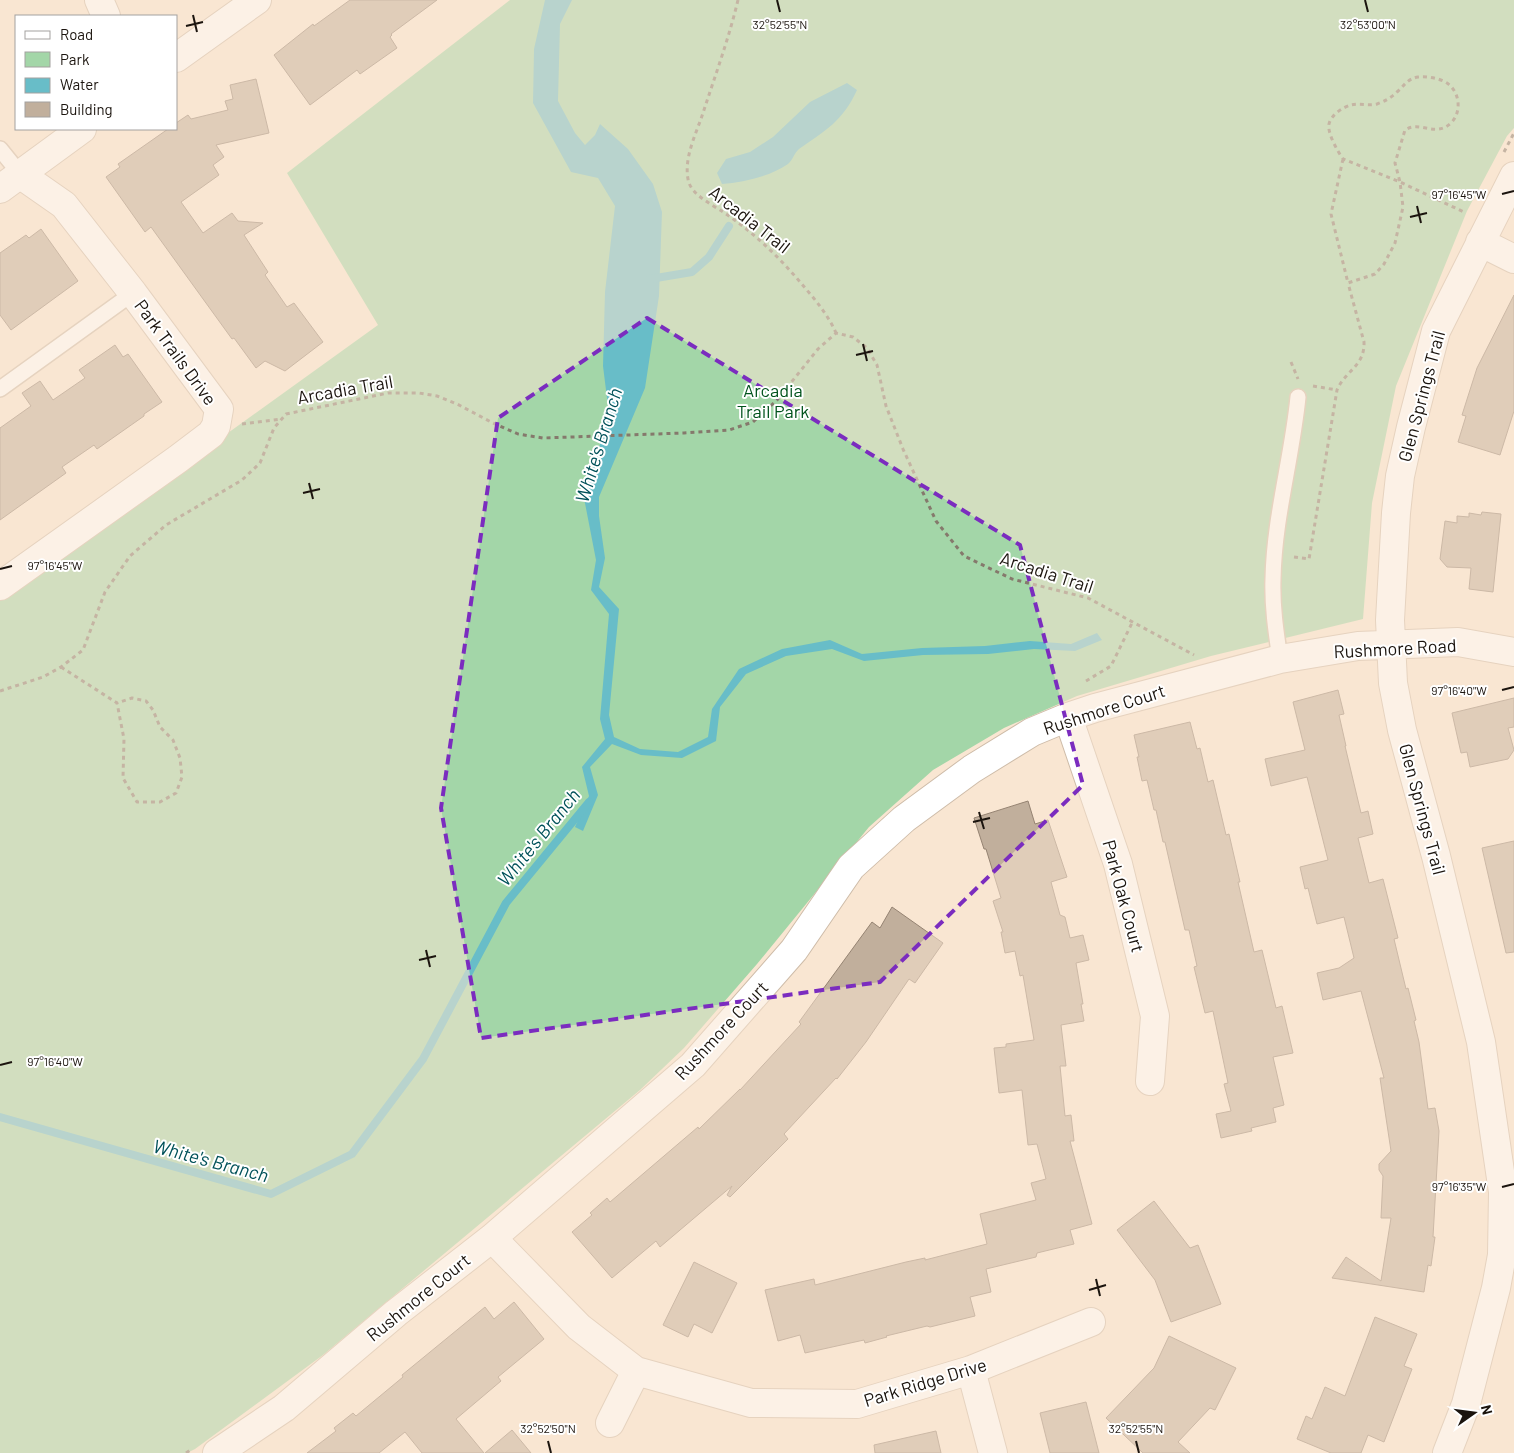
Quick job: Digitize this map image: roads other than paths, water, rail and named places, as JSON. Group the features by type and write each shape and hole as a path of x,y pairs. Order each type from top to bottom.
{"street":[{"path":"99,0 106,15"},
{"path":"178,57 257,0"},
{"path":"10,182 81,130"},
{"name":"Glen Springs Trail","path":"1447,1453 1466,1404 1496,1288 1502,1255 1503,1192 1481,1042 1436,856 1402,730 1393,683 1390,620 1400,476 1436,331 1514,176"},
{"name":"Park Trails Drive","path":"0,586 211,434 216,426 219,409 133,293 64,205 10,182"},
{"path":"1480,242 1514,259"},
{"name":"Rushmore Road","path":"1218,675 1280,659 1358,646 1458,642 1514,652"},
{"name":"Rushmore Court","path":"206,1450 284,1408 396,1313 492,1238 693,1065 794,950 852,867 904,819 972,769 1032,732 1095,708 1218,675"},
{"name":"Park Oak Court","path":"1068,717 1118,864 1155,1016 1150,1081"},
{"name":"Park Ridge Drive","path":"492,1238 579,1327 636,1370 750,1403 857,1404 971,1370 1091,1322"},
{"path":"610,1423 636,1370"},
{"path":"971,1370 993,1453"}],"lane":[{"path":"0,149 10,182"},
{"path":"0,389 133,293"},
{"path":"1280,659 1274,620 1273,578 1276,535 1299,390"}],"water":[{"path":"545,0 572,0 560,24 558,101 575,133 585,145 595,135 600,124 628,149 653,184 662,212 659,296 645,388 599,497 599,516 605,558 599,587 619,609 609,715 614,737 640,749 678,752 708,737 712,709 739,669 782,649 830,640 862,654 922,648 985,646 1030,641 1071,644 1097,633 1102,640 1075,651 1034,649 988,654 923,655 864,661 832,649 786,656 746,674 720,707 716,741 682,758 641,755 612,744 590,767 598,795 583,831 575,827 589,796 582,767 605,739 600,719 609,614 591,590 596,560 584,498 609,414 603,366 605,292 615,206 598,178 571,172 533,103 534,49"},
{"path":"847,83 857,90 846,110 817,137 799,149 788,164 781,169 756,178 722,184 717,173 726,159 750,152 773,137 810,102"}],"waterway":[{"path":"650,279 692,272 709,257 729,226"},
{"name":"White's Branch","path":"0,1117 271,1194 352,1154 423,1059 506,903 589,802"}],"park label":[{"name":"Arcadia Trail Park","path":"773,400"}]}
